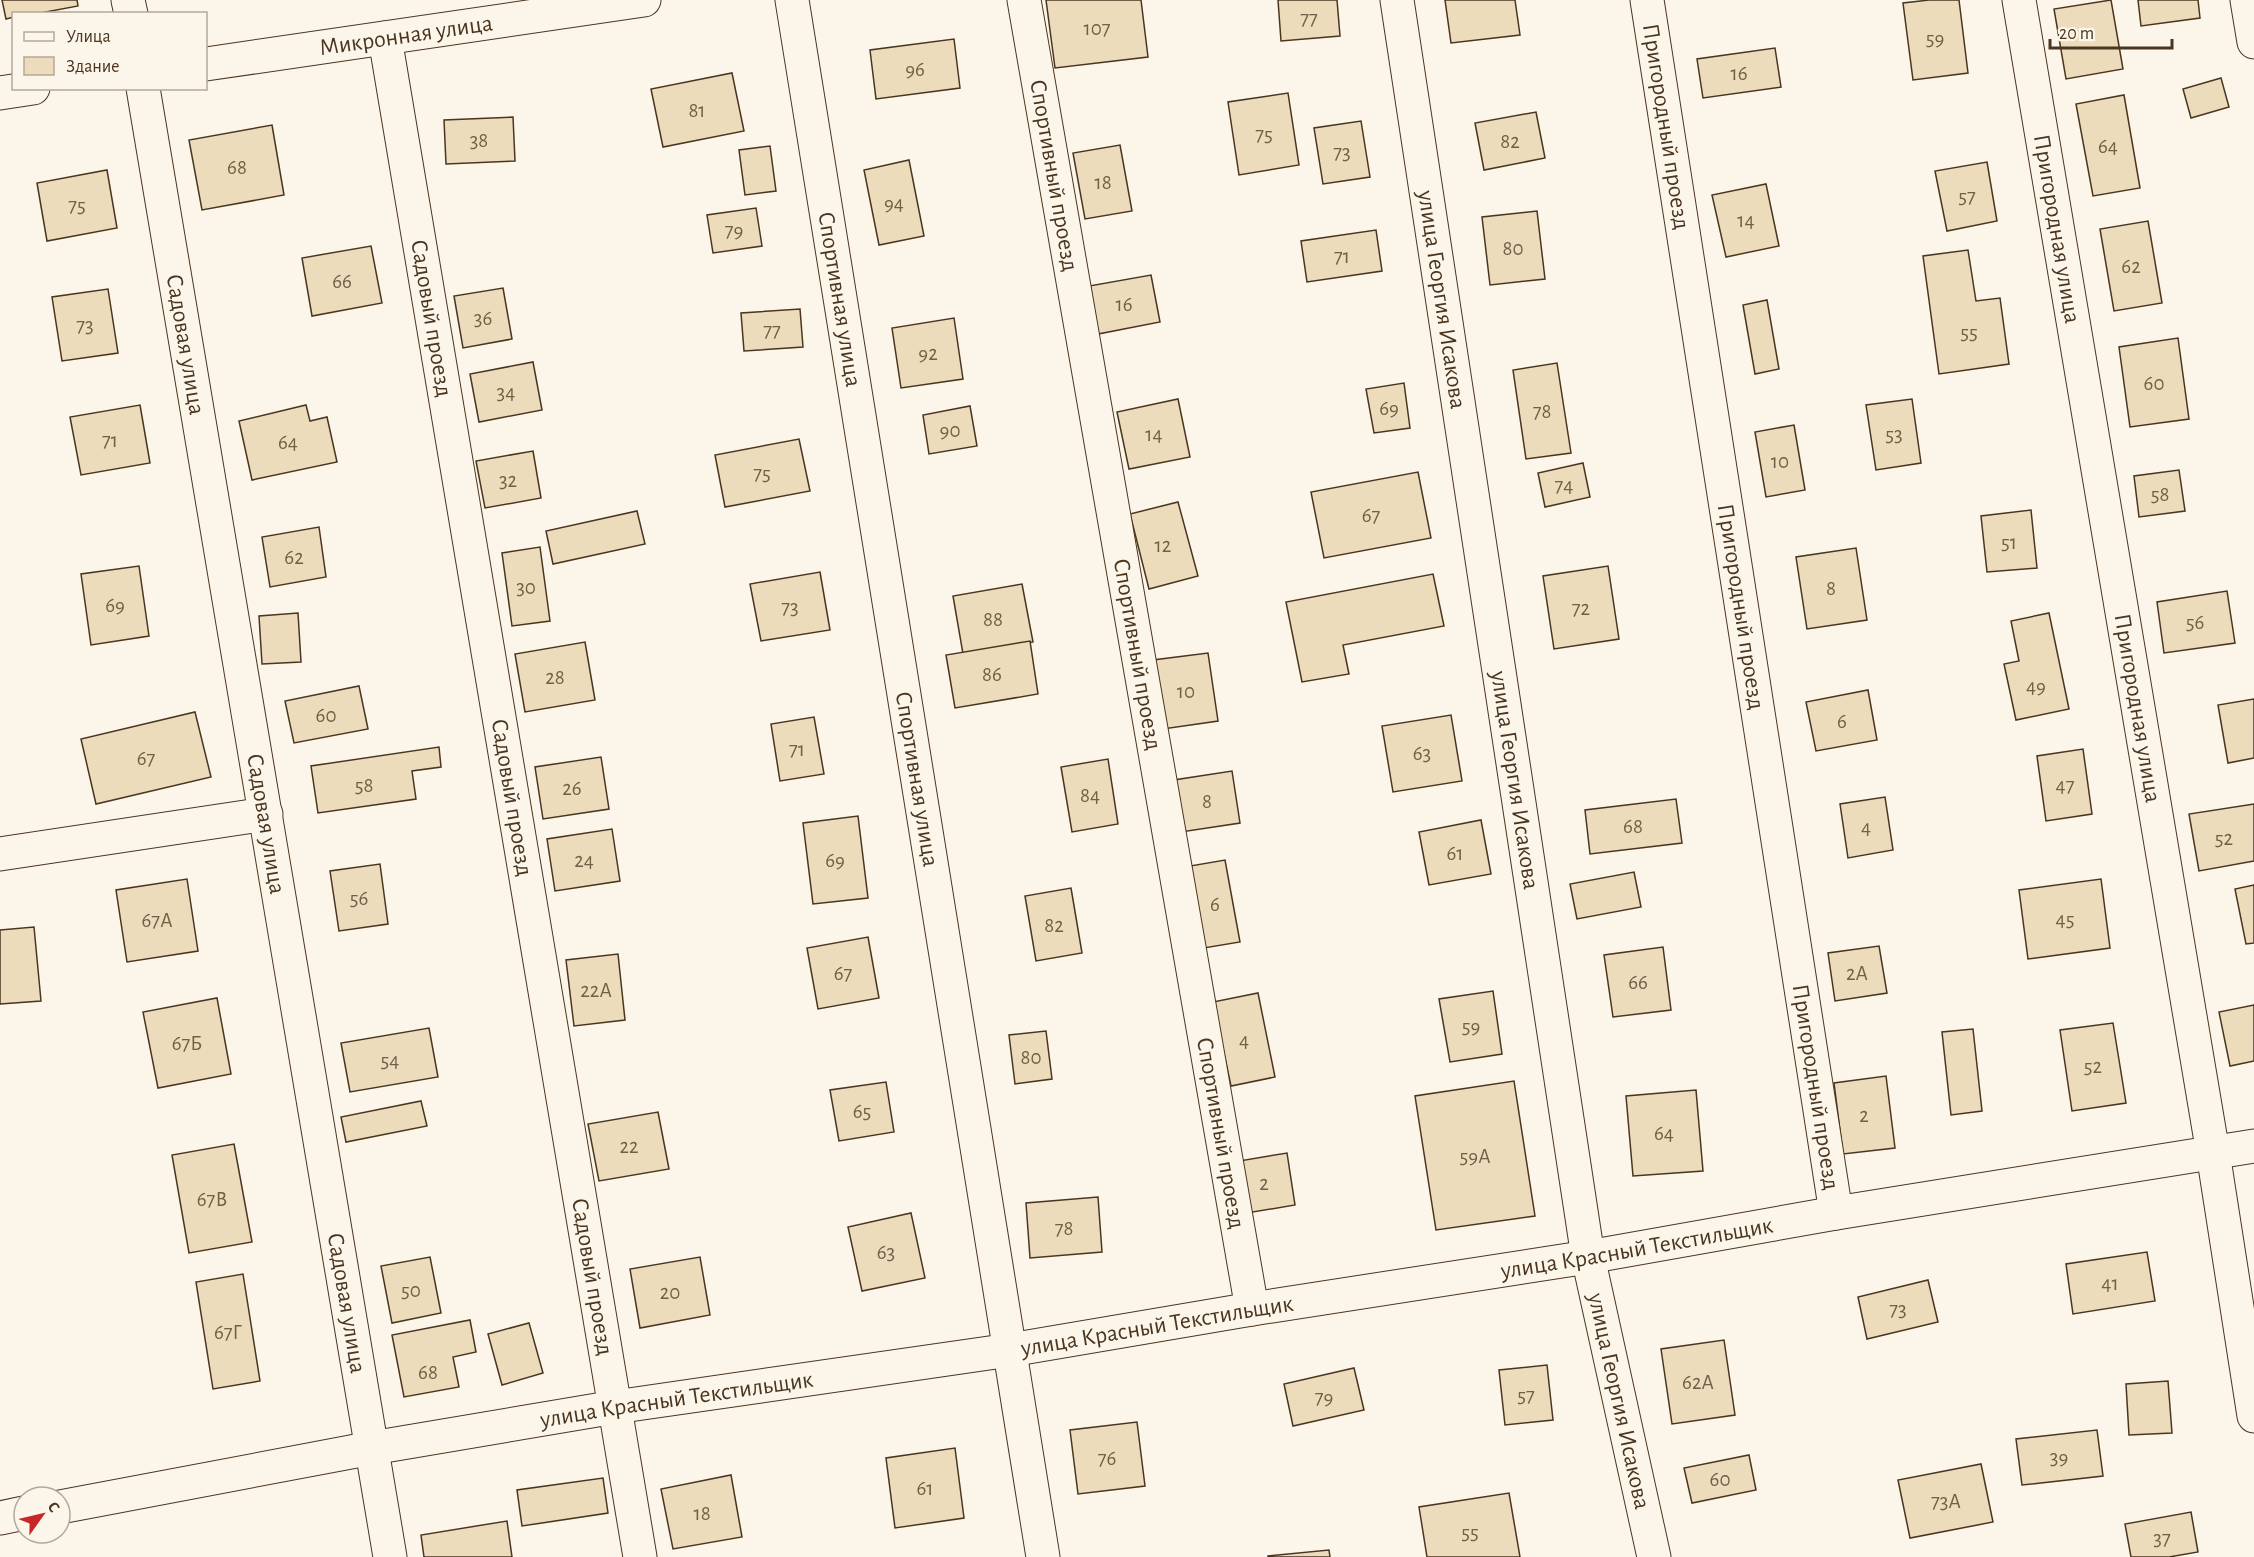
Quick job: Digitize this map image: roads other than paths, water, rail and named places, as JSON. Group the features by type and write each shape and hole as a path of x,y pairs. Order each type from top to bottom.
{"street":[{"name":"Микронная улица","path":"207,64 644,0"},
{"name":"Спортивная улица","path":"792,0 1043,1557"},
{"name":"Спортивный проезд","path":"1024,0 1252,1309"},
{"name":"улица Георгия Исакова","path":"1397,0 1588,1257 1654,1557"},
{"name":"Пригородный проезд","path":"1647,0 1836,1213"},
{"name":"Пригородная улица","path":"2019,0 2213,1153 2254,1416"},
{"path":"2247,0 2254,42"},
{"name":"Садовый проезд","path":"385,38 640,1557"},
{"path":"0,93 20,90"},
{"name":"Садовая улица","path":"143,90 390,1557"},
{"path":"0,854 266,814"},
{"name":"улица Красный Текстильщик","path":"72,1505 372,1448 615,1407 1010,1350 2254,1146"}]}
